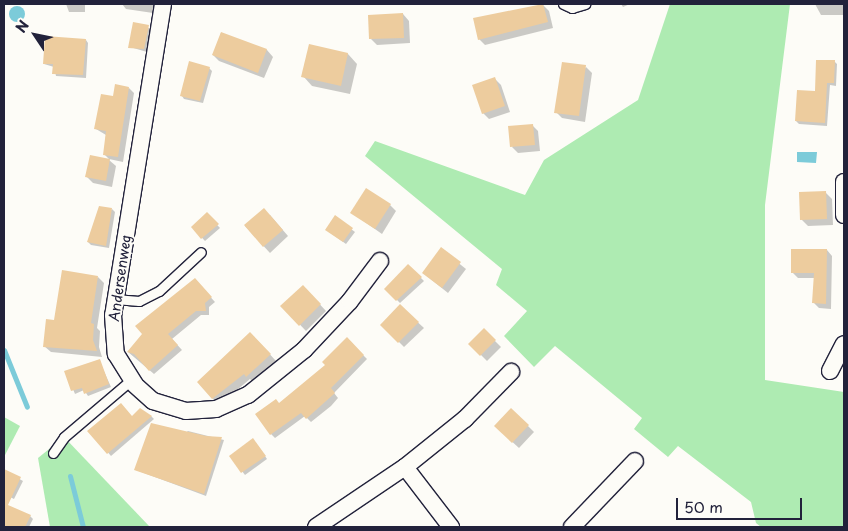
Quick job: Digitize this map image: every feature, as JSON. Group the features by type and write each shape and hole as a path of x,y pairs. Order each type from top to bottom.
{"street":[{"name":"Andersenweg","path":"163,4 115,299 113,344 118,360 130,380 153,402 176,410 206,411 237,400 258,389 304,350 350,301 380,261"},
{"path":"844,182 844,215"},
{"path":"830,370 844,344"},
{"path":"316,527 405,467 465,418 511,372"},
{"path":"572,527 635,461"},
{"path":"405,467 452,527"}],"lane":[{"path":"563,4 572,8 586,4"},
{"path":"115,299 140,301 159,291 201,252"},
{"path":"53,453 64,436 130,380"}],"green space":[{"path":"670,4 790,4 765,205 765,380 844,392 844,527 761,527 756,523 751,502 678,446 668,457 634,429 642,418 555,346 534,367 504,336 527,311 496,285 502,269 365,156 375,141 525,195 544,160 638,100"},
{"path":"4,417 20,426 4,457"},
{"path":"64,437 150,527 50,527 38,458"}],"water":[{"path":"17,6 25,14 17,22 9,14"},
{"path":"797,152 817,152 816,163 797,162"}],"building":[{"path":"543,4 548,22 478,40 473,18"},
{"path":"403,13 404,38 369,39 368,15"},
{"path":"133,22 149,25 144,49 128,48"},
{"path":"221,32 267,49 258,73 212,55"},
{"path":"45,36 86,39 83,75 52,74 53,64 43,64"},
{"path":"309,44 348,53 341,86 301,77"},
{"path":"816,60 835,60 834,83 827,83 825,123 795,121 797,90 815,91"},
{"path":"189,61 210,67 200,101 180,96"},
{"path":"562,62 586,65 579,116 554,113"},
{"path":"495,77 505,106 482,114 472,85"},
{"path":"115,84 129,87 118,157 103,155 106,131 94,129 101,94 113,96"},
{"path":"533,124 535,145 510,147 508,126"},
{"path":"90,155 110,159 106,181 85,177"},
{"path":"366,188 391,204 375,229 350,213"},
{"path":"826,191 827,219 800,220 799,192"},
{"path":"99,206 112,208 106,246 87,242"},
{"path":"264,208 283,230 263,247 244,225"},
{"path":"207,212 219,224 201,239 191,227"},
{"path":"335,215 353,228 343,242 325,230"},
{"path":"441,247 461,262 442,288 422,273"},
{"path":"791,249 827,249 826,304 812,303 814,273 791,273"},
{"path":"408,264 422,277 396,301 384,289"},
{"path":"62,270 98,276 91,323 94,324 93,340 97,351 43,347 46,319 54,320"},
{"path":"195,278 212,297 205,303 206,311 196,311 168,334 178,345 149,371 134,354 127,352 142,334 135,326"},
{"path":"303,285 321,304 299,326 280,306"},
{"path":"400,304 419,322 398,343 380,325"},
{"path":"484,328 496,340 480,356 468,344"},
{"path":"250,332 271,354 246,377 244,374 212,399 197,382"},
{"path":"347,337 364,355 331,388 335,393 306,419 301,413 270,435 255,414 276,399 279,403 325,365 322,362"},
{"path":"100,359 109,384 84,394 82,388 71,391 64,371"},
{"path":"121,403 132,416 140,408 152,416 107,454 87,431"},
{"path":"511,408 529,425 512,443 494,426"},
{"path":"151,423 206,436 222,437 204,494 134,470"},
{"path":"253,438 266,456 241,473 229,456"},
{"path":"4,469 21,477 8,505 31,515 25,527 4,527"}],"waterway":[{"path":"4,350 27,407"},
{"path":"70,476 83,527"}]}
